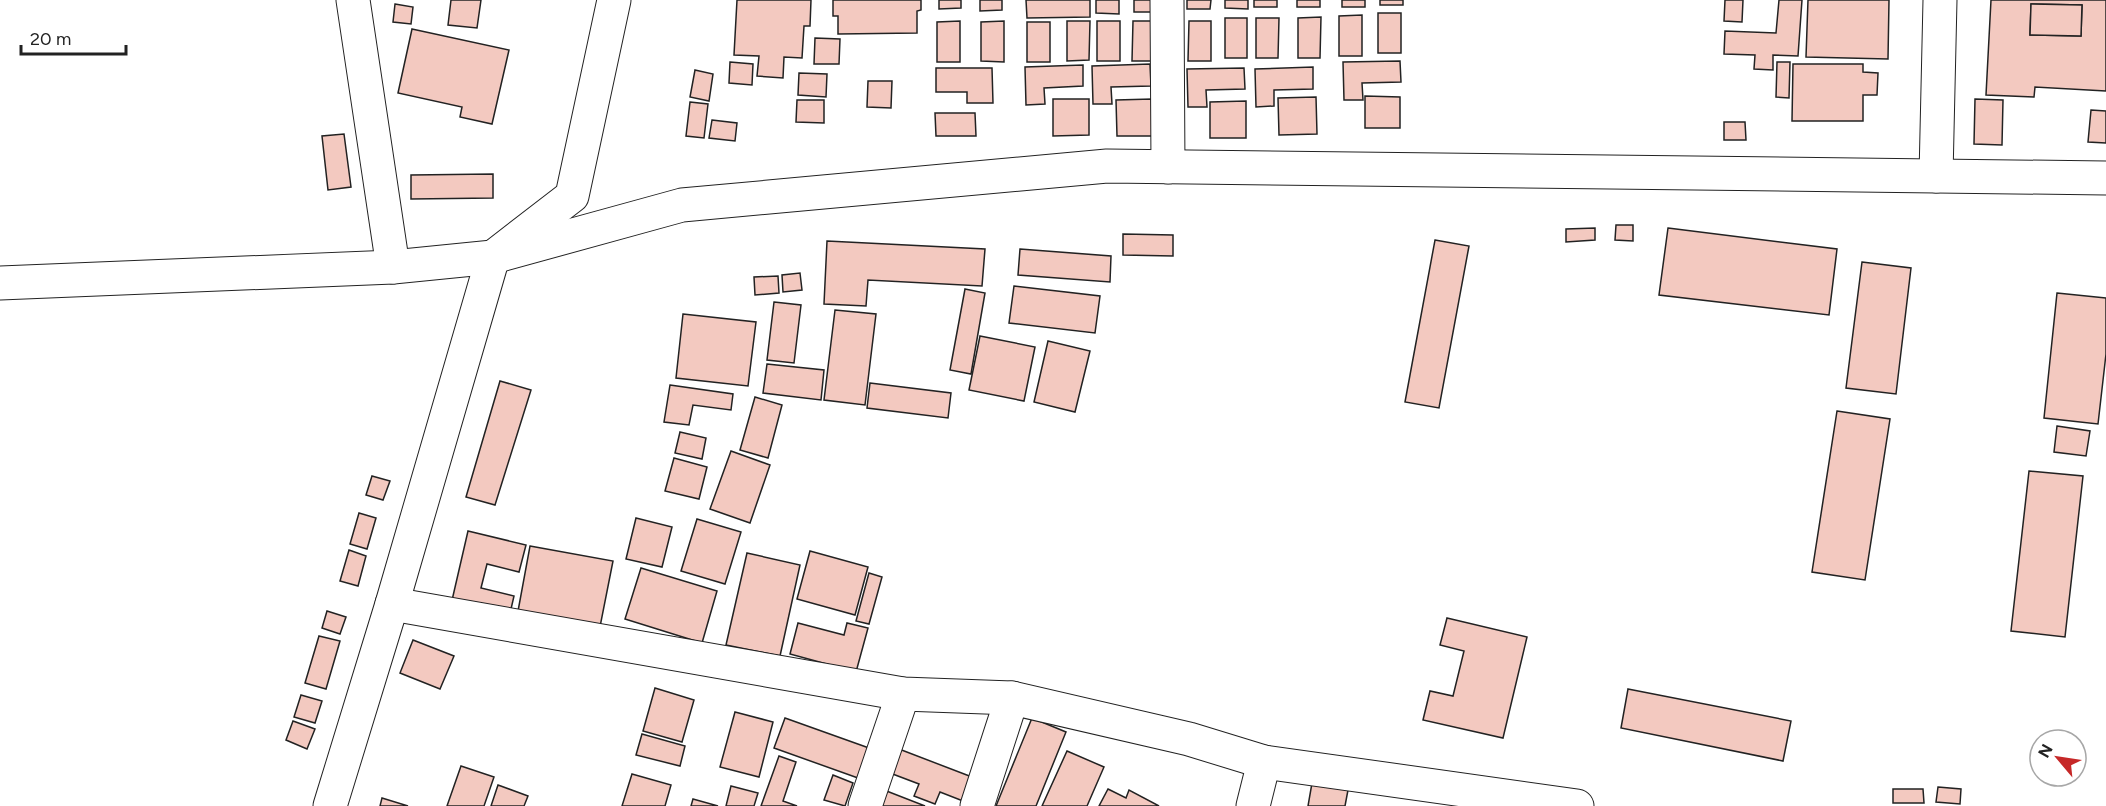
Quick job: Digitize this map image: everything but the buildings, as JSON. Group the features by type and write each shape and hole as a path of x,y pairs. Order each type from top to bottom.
{"street":[{"path":"353,0 393,267"},
{"path":"330,806 392,604 493,257 572,196 614,0"},
{"path":"1167,0 1168,167"},
{"path":"1936,176 1940,0"},
{"path":"0,283 393,267 493,257 682,205 1107,166 2106,178"},
{"path":"392,604 903,694 1012,698 1189,739 1264,762 1577,806"},
{"path":"865,806 903,694"},
{"path":"977,806 1012,698"},
{"path":"1252,806 1264,762"}]}
